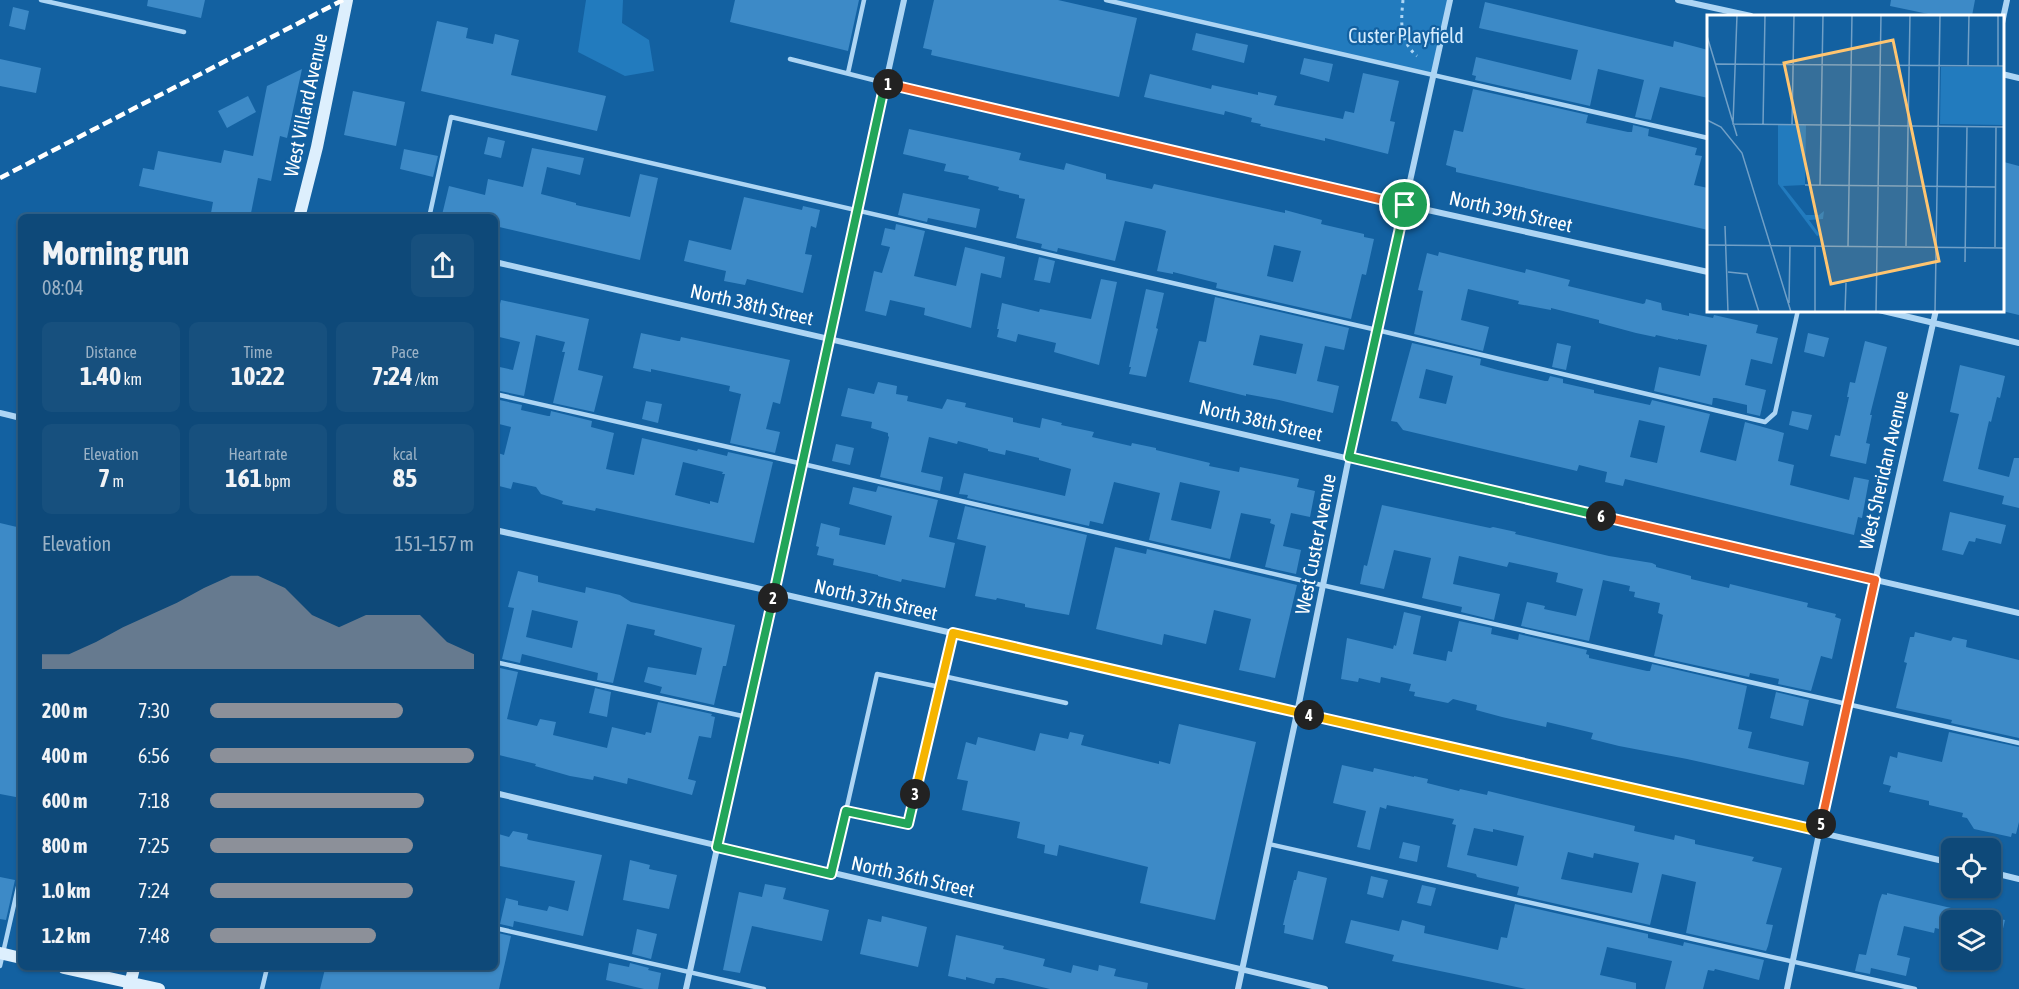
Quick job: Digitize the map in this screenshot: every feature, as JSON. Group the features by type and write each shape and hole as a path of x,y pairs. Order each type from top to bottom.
{"street":[{"name":"West Villard Avenue","path":"301,214 347,0"},
{"path":"686,989 904,0"},
{"name":"West Custer Avenue","path":"1238,989 1298,712 1349,457 1450,0"},
{"path":"1678,0 1746,15"},
{"path":"2004,15 2007,0"},
{"path":"2004,74 2019,78"},
{"name":"North 39th Street","path":"885,83 1405,205 1707,272"},
{"name":"North 38th Street","path":"498,263 2019,613"},
{"path":"1887,312 2019,343"},
{"name":"West Sheridan Avenue","path":"1787,989 1936,312"},
{"path":"0,413 18,417"},
{"name":"North 37th Street","path":"498,531 775,592 1941,860"},
{"name":"North 36th Street","path":"498,795 1324,989"},
{"path":"2001,875 2019,879"},
{"path":"1,957 18,958"},
{"path":"71,970 130,986 159,989"},
{"path":"130,986 134,970"}],"lane":[{"path":"41,0 184,32"},
{"path":"848,73 864,0"},
{"path":"1106,0 1707,138"},
{"path":"790,59 885,83"},
{"path":"430,214 451,117 1377,330 1765,422 1775,413 1798,312"},
{"path":"498,395 2019,743"},
{"path":"846,811 908,824 953,633"},
{"path":"498,663 747,717"},
{"path":"831,874 878,674 940,687"},
{"path":"943,676 1066,703"},
{"path":"1269,844 1915,989"},
{"path":"1,957 18,886"},
{"path":"498,929 764,989"},
{"path":"262,989 267,970"}],"path":[{"path":"1403,0 1404,40 1417,56"}],"green space":[{"path":"586,0 623,0 622,23 649,40 654,71 625,76 578,52"},
{"name":"Custer Playfield","path":"1106,0 1450,0 1433,76"}],"building":[{"path":"148,0 205,0 201,18 147,6"},
{"path":"735,0 859,0 848,51 730,22"},
{"path":"934,0 1058,0 1137,18 1119,97 931,55 932,50 923,48"},
{"path":"1891,0 1975,0 1972,15 1933,15 1890,6"},
{"path":"1485,2 1673,47 1674,41 1707,50 1707,98 1660,87 1651,120 1635,117 1644,80 1598,69 1590,106 1475,80 1476,76 1472,75 1476,57 1571,80 1578,50 1479,28"},
{"path":"13,7 29,11 25,30 9,26"},
{"path":"437,21 468,28 466,38 493,44 495,34 519,40 511,75 606,96 597,131 421,91"},
{"path":"1196,33 1248,45 1244,63 1192,50"},
{"path":"1304,58 1333,64 1329,82 1300,74"},
{"path":"0,59 41,68 36,93 0,86"},
{"path":"302,69 287,138 280,136 271,181 258,178 251,214 211,213 213,202 139,186 143,168 154,170 158,151 221,163 224,150 253,156 267,86"},
{"path":"1363,73 1399,81 1390,121 1395,122 1388,154 1325,138 1325,141 1260,126 1261,124 1251,122 1252,118 1225,111 1224,115 1144,97 1150,74 1211,89 1212,85 1258,95 1258,92 1277,96 1274,105 1343,119 1345,111 1354,113"},
{"path":"1473,89 1588,115 1586,123 1628,132 1632,132 1633,125 1649,129 1648,136 1697,148 1695,155 1702,156 1694,185 1707,188 1707,230 1456,172 1456,168 1446,165 1454,130 1463,132"},
{"path":"353,91 405,102 396,146 344,135"},
{"path":"248,96 256,112 227,128 218,111"},
{"path":"909,129 1021,153 1019,160 1064,170 1066,163 1106,174 1106,179 1152,189 1154,184 1285,213 1285,210 1322,220 1321,224 1364,234 1364,237 1374,239 1366,275 1362,274 1351,319 1216,288 1217,283 1173,272 1173,274 1157,271 1166,231 1161,229 1125,221 1115,261 1058,248 1057,252 1041,248 1042,244 1016,238 1025,199 1019,198 1019,195 998,190 999,187 968,179 969,176 944,171 946,164 903,154","holes":["1274,245 1301,251 1293,282 1267,276"]},
{"path":"488,137 505,141 501,158 484,154"},
{"path":"532,148 584,158 580,175 547,167 541,194 576,203 576,205 630,217 640,174 658,178 640,260 498,227 498,214 466,212 465,214 442,214 449,186 485,195 488,179 523,187"},
{"path":"404,149 438,156 433,177 400,169"},
{"path":"2004,162 2019,166 2019,315 2004,311"},
{"path":"903,193 980,209 976,228 928,218 927,222 898,215"},
{"path":"744,197 802,210 803,206 820,210 816,228 811,226 805,254 812,255 803,293 747,279 745,285 724,281 726,271 684,261 689,240 731,250"},
{"path":"896,224 925,231 914,276 956,286 965,247 1005,257 1001,278 981,273 971,328 924,315 925,308 890,300 886,316 865,311 874,271 882,273 890,247 881,245 885,228 895,230"},
{"path":"1439,252 1525,273 1526,269 1570,280 1568,286 1643,304 1646,299 1661,303 1662,310 1689,316 1689,313 1713,318 1714,315 1758,325 1756,333 1778,338 1772,364 1751,359 1745,385 1766,390 1760,416 1747,413 1747,405 1713,398 1712,405 1654,391 1659,367 1700,376 1707,345 1636,333 1599,323 1599,320 1551,308 1551,310 1518,304 1519,301 1468,289 1461,320 1489,327 1483,351 1414,334 1423,291 1418,290 1427,253 1438,256"},
{"path":"1039,257 1055,261 1050,283 1034,280"},
{"path":"1101,279 1117,282 1099,365 1054,352 1056,343 1018,334 1016,342 997,337 1002,303 1039,312 1040,309 1091,319"},
{"path":"1146,289 1164,293 1146,377 1129,374 1131,367 1129,367"},
{"path":"1215,297 1349,328 1344,350 1325,346 1317,381 1339,386 1333,413 1189,382 1199,341 1206,342","holes":["1260,335 1303,344 1296,374 1253,365"]},
{"path":"501,300 589,319 578,370 603,376 594,412 553,403 565,352 562,352 565,342 536,335 524,396 498,391 498,367 513,370 520,342 498,337 498,312"},
{"path":"641,333 678,341 681,337 790,360 780,404 773,402 766,429 780,432 775,453 730,443 741,394 729,391 730,386 651,369 651,372 633,368"},
{"path":"1808,333 1829,338 1824,357 1804,352"},
{"path":"1865,341 1887,347 1870,415 1872,415 1866,443 1870,444 1866,464 1830,456 1835,435 1840,436 1850,382 1855,383"},
{"path":"1412,343 1481,359 1480,365 1498,370 1545,381 1548,381 1550,376 1563,379 1563,383 1594,390 1594,393 1650,405 1652,400 1710,414 1700,452 1736,461 1745,422 1784,433 1778,461 1794,465 1790,485 1849,500 1854,477 1869,480 1862,518 1858,517 1854,535 1625,479 1623,486 1605,482 1607,472 1579,465 1577,471 1403,430 1397,422 1391,421","holes":["1426,369 1453,376 1446,404 1419,398","1639,420 1665,426 1657,463 1630,457"]},
{"path":"1557,343 1571,346 1566,370 1552,367"},
{"path":"1960,365 2005,376 2000,398 1997,397 1991,422 1989,421 1978,469 2009,477 2014,458 2019,458 2019,508 2002,504 2004,496 1943,481 1959,414 1950,412"},
{"path":"878,382 897,386 896,394 908,396 907,401 942,409 947,399 966,403 965,407 1013,418 1013,422 1040,428 1042,418 1062,423 1061,425 1094,432 1092,437 1131,446 1132,443 1156,448 1156,450 1210,463 1209,466 1239,472 1240,467 1299,479 1297,487 1315,491 1310,517 1291,513 1283,546 1301,550 1296,574 1265,567 1275,525 1270,523 1271,519 1241,513 1230,559 1149,540 1160,493 1114,482 1103,524 1090,521 1089,526 967,498 968,495 959,494 964,473 1065,496 1071,469 1006,450 1005,455 958,441 957,444 929,437 921,472 943,477 940,491 880,477 888,433 871,428 872,422 841,416 848,388 874,394","holes":["1180,482 1220,491 1211,529 1171,520"]},
{"path":"498,400 522,405 521,410 548,416 551,411 592,421 591,427 614,433 606,469 634,475 642,438 697,451 698,449 727,456 728,452 773,462 754,543 596,508 595,511 562,504 563,501 541,494 536,487 513,482 511,489 498,486 498,453 504,455 511,427 498,424","holes":["683,462 723,472 722,474 725,474 718,503 710,501 710,504 675,495"]},
{"path":"646,401 662,404 658,423 642,419"},
{"path":"1792,411 1812,415 1808,430 1789,425"},
{"path":"836,444 854,448 850,465 832,461"},
{"path":"878,486 938,500 929,537 955,543 945,588 902,579 901,582 833,565 834,559 817,555 819,547 816,546 821,523 840,528 839,535 885,545 892,516 849,504 853,487 876,492"},
{"path":"1382,505 1516,532 1515,534 1609,556 1652,563 1656,567 1691,576 1691,579 1729,588 1730,584 1808,603 1807,607 1836,614 1835,617 1841,619 1832,659 1821,656 1811,691 1778,684 1779,679 1750,673 1749,677 1654,656 1663,615 1658,613 1660,603 1634,597 1635,592 1629,591 1630,586 1603,580 1589,641 1521,626 1527,602 1545,606 1544,609 1576,616 1583,589 1556,582 1558,573 1509,562 1507,567 1459,556 1453,584 1500,594 1494,620 1461,612 1462,607 1422,598 1431,558 1394,550 1384,589 1360,584 1364,565 1367,566"},
{"path":"965,506 1087,535 1069,615 1025,607 1025,604 997,598 996,600 975,596 986,546 957,539"},
{"path":"1950,512 2006,525 2001,544 1976,538 1975,542 1969,541 1963,555 1942,550"},
{"path":"0,523 18,527 18,797 0,794"},
{"path":"1115,547 1146,554 1147,549 1297,585 1275,678 1239,670 1251,619 1214,610 1206,644 1164,634 1162,645 1096,629"},
{"path":"518,571 538,576 538,582 585,593 586,587 620,595 631,602 735,625 714,705 660,693 662,687 644,682 648,667 696,675 702,648 654,635 655,630 627,624 613,683 597,680 598,673 522,654 520,663 502,659 514,608 508,607","holes":["532,610 578,621 572,648 526,637"]},
{"path":"1404,612 1421,616 1413,654 1446,661 1448,651 1452,652 1459,621 1492,628 1491,634 1518,640 1519,634 1587,650 1586,654 1589,658 1647,671 1650,671 1652,664 1747,686 1738,729 1752,732 1748,748 1809,762 1804,785 1619,746 1591,739 1593,733 1547,722 1546,727 1502,717 1476,710 1477,705 1453,699 1448,703 1414,696 1415,692 1409,691 1411,684 1381,677 1380,683 1359,678 1358,682 1341,679 1347,638 1393,649 1394,645 1396,646"},
{"path":"1915,632 1951,641 1953,637 1967,640 1966,647 2019,660 2019,738 1896,708 1907,663 1904,662 1910,637 1914,637"},
{"path":"500,668 518,672 507,719 537,726 540,719 556,722 553,735 607,748 612,727 645,735 646,732 651,733 658,702 712,714 711,716 715,717 711,738 699,736 688,779 696,781 692,795 628,778 627,784 594,776 593,780 570,776 535,766 536,764 498,755"},
{"path":"595,688 611,692 607,717 589,713"},
{"path":"1776,692 1809,700 1803,726 1770,718"},
{"path":"1179,724 1256,742 1215,920 1140,903 1148,867 1059,845 1057,856 1044,853 1045,845 1017,838 1020,822 962,810 968,781 957,779 966,742 976,745 978,737 1035,751 1040,733 1068,739 1070,732 1084,735 1081,745 1159,764 1159,761 1170,764"},
{"path":"1949,732 2019,747 2019,822 2016,834 2012,833 2011,837 1974,829 1967,818 1962,817 1963,813 1929,805 1929,801 1889,792 1891,786 1883,784 1890,756 1897,758 1898,752 1942,762"},
{"path":"1342,765 1373,772 1374,768 1428,779 1427,783 1459,791 1460,789 1487,795 1488,791 1635,826 1634,831 1674,840 1675,835 1695,840 1695,844 1754,857 1752,861 1782,868 1766,924 1773,925 1768,946 1766,951 1686,933 1696,882 1662,874 1650,925 1517,895 1519,887 1447,867 1456,825 1452,824 1454,819 1387,805 1386,809 1380,807 1370,850 1357,847 1366,811 1333,803","holes":["1474,828 1493,832 1493,829 1524,836 1517,866 1467,855","1568,852 1593,858 1594,853 1639,863 1632,893 1561,879"]},
{"path":"513,831 528,834 527,839 529,840 602,855 583,936 514,921 513,927 500,924 506,898 518,901 518,905 547,911 549,906 568,911 575,881 498,866 498,834 509,837"},
{"path":"1403,842 1420,846 1417,862 1399,858"},
{"path":"630,860 650,865 649,869 677,875 669,909 623,900"},
{"path":"1298,871 1327,878 1313,940 1284,933 1285,925 1283,925"},
{"path":"1371,876 1388,880 1383,898 1367,894"},
{"path":"0,877 15,880 6,920 0,919"},
{"path":"765,884 786,888 783,899 829,910 822,941 752,926 740,973 723,970 739,892 762,897"},
{"path":"1422,885 1436,888 1431,906 1417,903"},
{"path":"1887,893 1960,910 1941,910 1941,929 1935,928 1934,933 1904,926 1897,955 1910,958 1906,976 1871,968 1870,974 1855,971 1859,954 1866,955 1882,894 1887,895"},
{"path":"1515,904 1648,934 1648,938 1683,946 1684,942 1764,960 1759,980 1715,969 1714,971 1708,970 1703,989 1665,989 1672,961 1607,947 1600,975 1636,983 1636,989 1526,989 1392,961 1394,955 1345,943 1351,920 1399,931 1402,920 1425,926 1424,933 1498,950 1501,937 1507,938"},
{"path":"882,916 927,927 918,967 860,954 868,919 881,922"},
{"path":"2001,919 2005,920 2001,937"},
{"path":"637,929 657,934 651,959 632,954"},
{"path":"498,933 511,936 499,989 320,989 325,970 498,970"},
{"path":"956,935 1004,946 1003,949 1045,959 1043,966 1071,973 1073,965 1098,971 1099,965 1116,969 1114,976 1148,983 1147,989 1050,989 1003,978 996,978 994,984 966,977 966,980 948,976"},
{"path":"609,963 629,967 630,963 661,973 658,989 644,989 606,980"}],"railway":[{"path":"0,178 343,0"}],"route":[{"path":"885,83 1405,205 1349,457 1875,580 1820,831 953,633 908,824 846,811 831,874 717,847 775,592 885,83"}]}
